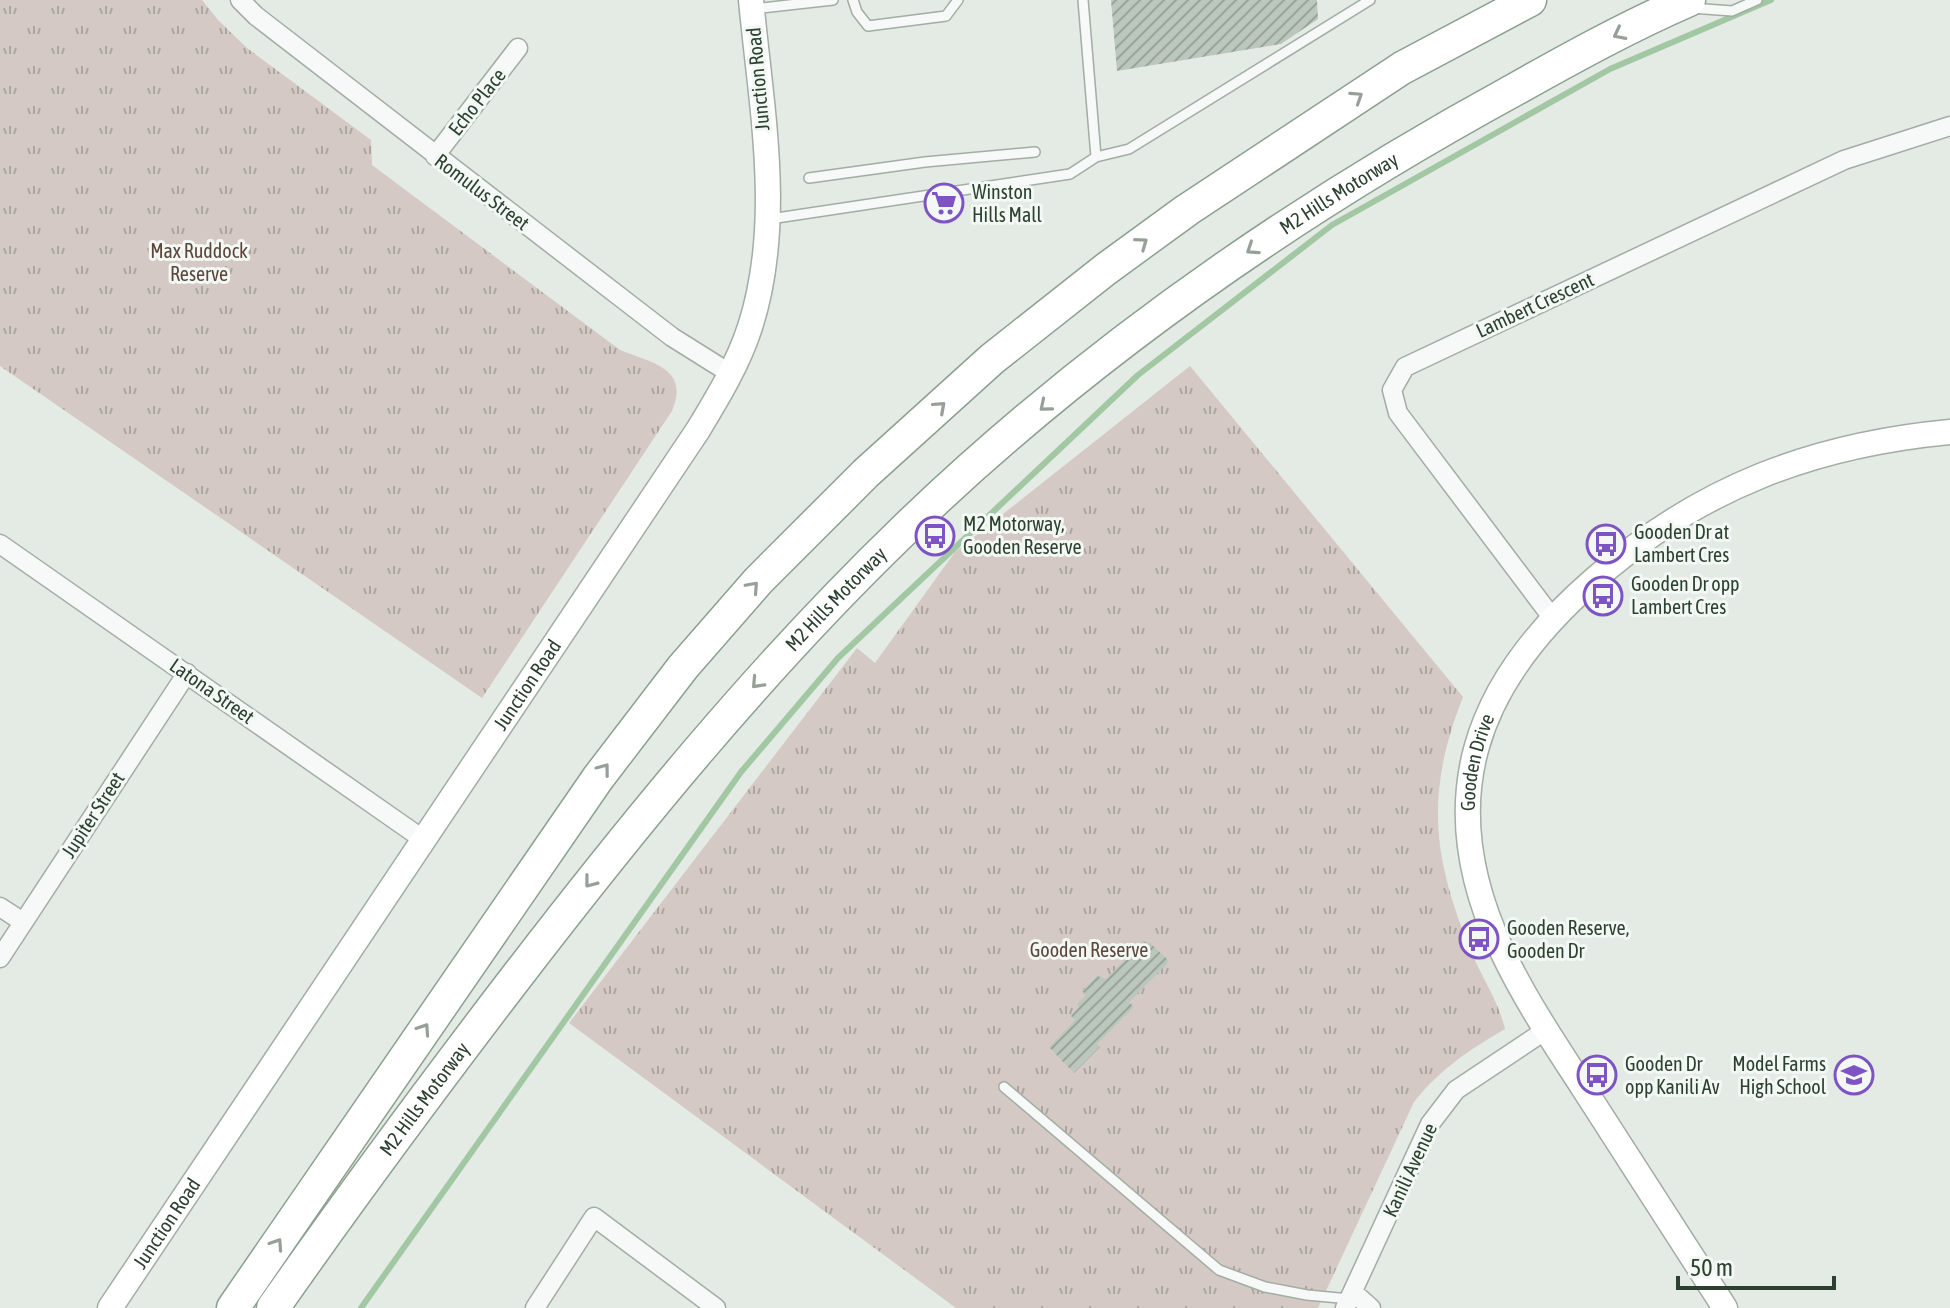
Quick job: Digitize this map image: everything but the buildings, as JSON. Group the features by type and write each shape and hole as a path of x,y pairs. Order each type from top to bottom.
{"highway":[{"name":"M2 Hills Motorway","path":"233,1308 598,778 683,667 758,581 866,473 992,359 1106,269 1187,210 1402,68 1530,0"},
{"name":"M2 Hills Motorway","path":"273,1308 435,1083 641,817 754,686 848,586 948,489 1077,379 1222,269 1340,190 1455,122 1682,3"}],"street":[{"name":"Romulus Street","path":"240,0 256,16 435,156 672,337 731,374"},
{"name":"Junction Road","path":"110,1308 698,430 731,374 757,301 767,220 767,180 751,5"},
{"name":"Echo Place","path":"435,156 518,48"},
{"name":"Lambert Crescent","path":"1554,620 1398,413 1392,390 1405,367 1844,160 1950,126"},
{"name":"Gooden Drive","path":"1725,1308 1546,1030 1507,961 1484,906 1472,862 1466,818 1469,776 1477,744 1488,714 1514,670 1554,620 1587,586 1653,533 1718,494 1813,456 1900,437 1950,432"},
{"name":"Latona Street","path":"0,544 424,840"},
{"name":"Jupiter Street","path":"0,958 187,673"},
{"path":"0,907 23,922"},
{"name":"Kanili Avenue","path":"1349,1300 1430,1124 1443,1105 1456,1090 1546,1030"},
{"path":"535,1308 594,1217 716,1308"},
{"path":"1349,1300 1371,1308"}],"lane":[{"path":"751,5 833,0"},
{"path":"853,0 857,12 868,26 946,16 958,0"},
{"path":"1083,0 1096,157"},
{"path":"767,220 1070,174 1096,157 1129,149 1370,0"},
{"path":"1682,3 1732,11 1757,0"},
{"path":"809,178 925,162 1035,152"},
{"path":"1004,1087 1219,1270 1265,1287 1349,1300"}],"green space":[{"name":"Max Ruddock Reserve","path":"0,0 202,0 247,48 371,140 372,165 620,350 665,369 672,376 676,397 672,411 482,698 0,366"},
{"name":"Gooden Reserve","path":"1190,366 1463,697 1442,766 1438,828 1449,889 1459,921 1505,1029 1456,1061 1414,1102 1318,1308 956,1308 569,1023 857,648 875,663 955,552"}],"waterway":[{"path":"361,1308 741,772 838,658 1138,375 1332,225 1610,69 1771,0"}],"place":[{"name":"Winston Hills Mall","path":"944,203"},
{"name":"M2 Motorway, Gooden Reserve","path":"935,536"},
{"name":"Gooden Dr at Lambert Cres","path":"1606,544"},
{"name":"Gooden Dr opp Lambert Cres","path":"1603,596"},
{"name":"Gooden Reserve, Gooden Dr","path":"1479,939"},
{"name":"Gooden Dr opp Kanili Av","path":"1597,1075"},
{"name":"Model Farms High School","path":"1854,1075"}]}
